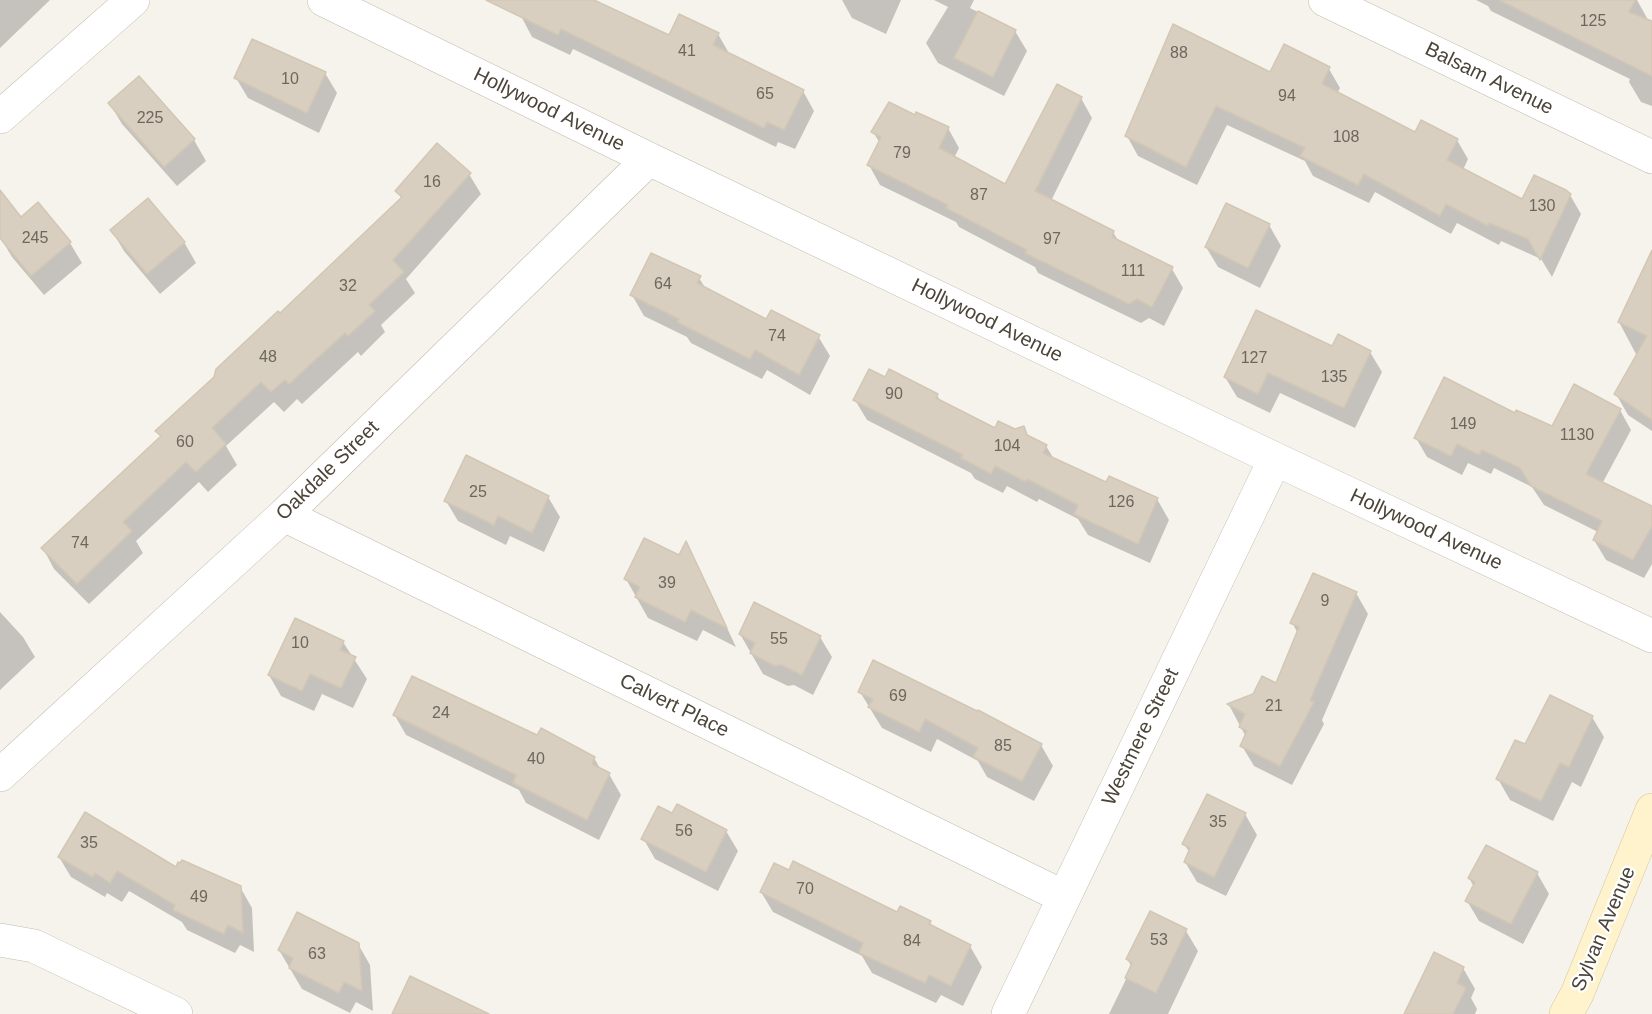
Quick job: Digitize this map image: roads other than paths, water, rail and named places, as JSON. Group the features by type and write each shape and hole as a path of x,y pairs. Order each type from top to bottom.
{"street":[{"path":"0,117 133,0"},
{"name":"Hollywood Avenue","path":"324,0 649,159 1275,459 1652,636"},
{"name":"Balsam Avenue","path":"1325,0 1652,157"},
{"name":"Oakdale Street","path":"0,775 284,515 649,159"},
{"name":"Westmere Street","path":"1008,1014 1275,459"},
{"name":"Calvert Place","path":"284,515 1064,897"},
{"name":"Sylvan Avenue","path":"1566,1014 1577,994 1652,810"},
{"path":"0,940 34,946 176,1014"}]}
